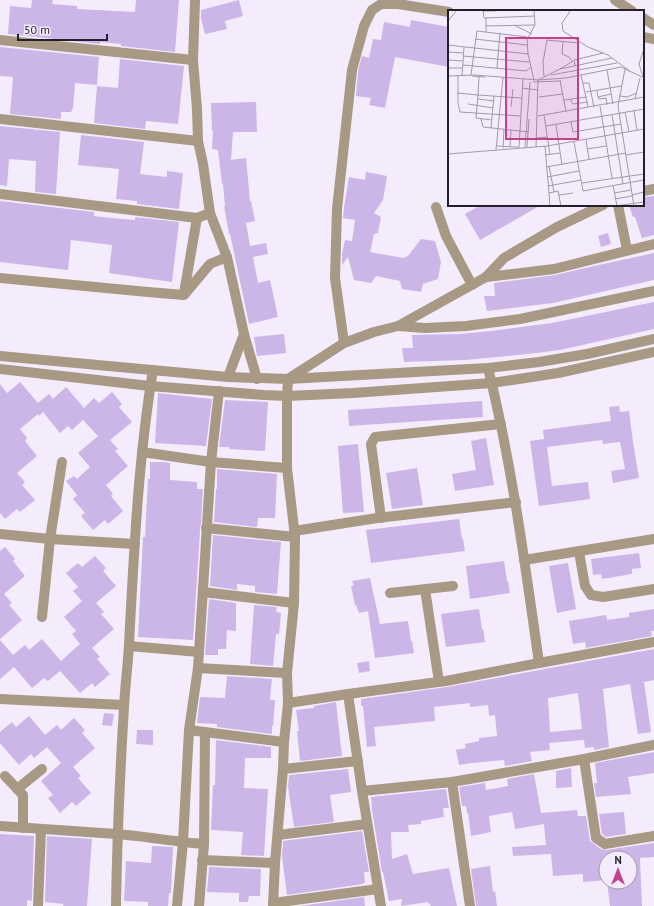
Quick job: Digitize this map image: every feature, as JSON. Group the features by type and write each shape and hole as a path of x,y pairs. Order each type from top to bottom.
{"street":[{"path":"195,0 193,60 198,141 210,213 227,257 244,334 257,379"},
{"path":"615,0 630,10"},
{"path":"344,343 335,278 337,209 352,70 364,26 372,10 381,4 398,4 448,12"},
{"path":"644,19 654,25"},
{"path":"644,38 654,39"},
{"path":"0,40 193,60"},
{"path":"0,120 198,141"},
{"path":"644,191 654,189"},
{"path":"0,194 197,218 210,213"},
{"path":"288,379 344,343 374,332 398,326 472,285 486,277 504,258 557,227 599,206"},
{"path":"618,206 627,250"},
{"path":"436,207 446,236 472,285"},
{"path":"184,294 197,218"},
{"path":"486,277 554,269 654,244"},
{"path":"184,294 210,264 227,257"},
{"path":"0,278 184,294"},
{"path":"398,326 425,328 466,326 520,319 654,291"},
{"path":"228,377 244,334"},
{"path":"0,356 228,377 288,379 488,368 588,354 654,339"},
{"path":"0,369 150,386 287,396 492,383 558,374 654,352"},
{"path":"488,368 501,424 516,502 539,663"},
{"path":"116,906 117,834 135,544 142,452 153,370"},
{"path":"288,379 287,468 294,534 294,604 287,673 288,703 273,904 378,889"},
{"path":"177,906 183,842 189,730 198,668 211,462 219,391"},
{"path":"381,518 371,444 375,438 501,424"},
{"path":"142,452 211,462 287,468"},
{"path":"42,617 50,539 62,462"},
{"path":"206,528 294,534 381,518 516,502"},
{"path":"0,534 50,539 135,544"},
{"path":"524,560 654,539"},
{"path":"580,552 585,586 591,595 603,597 654,589"},
{"path":"390,593 454,586"},
{"path":"425,590 439,682"},
{"path":"203,592 294,604"},
{"path":"288,703 439,682 654,642"},
{"path":"129,646 199,652"},
{"path":"198,668 287,673"},
{"path":"348,694 367,824 381,906"},
{"path":"0,699 124,706"},
{"path":"189,730 284,742"},
{"path":"199,906 204,844 205,732"},
{"path":"362,791 452,782 654,746"},
{"path":"584,759 596,838 605,844 654,836"},
{"path":"282,769 358,761"},
{"path":"17,789 42,769"},
{"path":"4,776 23,795 23,828"},
{"path":"452,782 470,906"},
{"path":"278,835 367,824"},
{"path":"0,826 117,834 204,844"},
{"path":"38,906 41,830"},
{"path":"202,860 275,863"}],"building":[{"path":"32,0 53,0 52,4 77,6 77,9 135,12 136,0 179,0 175,52 121,46 121,44 100,42 100,44 8,34 10,6 31,8"},
{"path":"239,0 243,16 225,21 227,29 205,34 201,19 201,10"},
{"path":"411,20 448,27 448,67 395,57 385,108 369,105 371,98 356,96 358,71 362,56 369,58 373,39 381,40 384,22 410,27"},
{"path":"0,47 99,57 97,85 75,83 73,108 71,112 61,112 61,119 10,114 13,77 0,76"},
{"path":"120,59 184,66 178,124 146,121 145,129 94,123 97,86 118,88"},
{"path":"256,102 257,132 233,132 231,160 246,158 250,201 255,221 246,223 250,246 266,243 268,254 253,257 258,283 270,280 278,317 249,324 224,206 223,184 218,150 212,149 213,131 211,103"},
{"path":"0,126 60,132 56,194 35,192 36,161 9,159 7,186 0,185"},
{"path":"81,135 144,142 140,174 167,177 167,171 183,173 179,209 137,204 137,201 116,199 119,169 78,165"},
{"path":"366,172 387,176 383,200 374,213 381,217 378,233 374,234 370,252 403,258 408,256 421,239 435,241 441,262 438,279 423,284 421,292 402,289 400,281 376,276 371,283 354,280 348,257 342,265 342,254 345,240 352,241 355,220 343,218 349,177 365,180"},
{"path":"654,196 654,235 642,238 635,217 633,217 629,206 644,206 644,197"},
{"path":"0,201 94,212 94,216 111,218 135,220 135,217 179,222 172,282 109,273 112,245 71,240 68,270 0,262"},
{"path":"479,206 539,206 480,240 465,214"},
{"path":"608,233 611,244 601,247 598,236"},
{"path":"654,253 654,280 553,303 487,311 484,296 495,296 494,283 555,275"},
{"path":"654,302 654,329 560,350 465,360 404,362 402,348 413,348 412,335 461,334 552,323"},
{"path":"284,334 286,353 257,356 254,337"},
{"path":"20,382 38,403 49,394 53,399 66,387 84,408 94,398 99,403 112,392 122,404 119,407 132,422 110,440 118,449 115,451 128,466 106,485 113,494 111,496 123,511 108,524 105,520 93,530 81,516 85,513 73,499 77,495 66,481 74,476 77,479 90,467 78,453 98,436 83,420 72,430 68,426 60,433 43,412 39,416 38,414 20,429 27,438 25,441 37,456 17,473 25,482 22,485 35,500 20,512 17,509 5,519 0,513 0,384 7,393"},
{"path":"158,393 212,399 206,446 155,443"},
{"path":"225,400 268,402 265,451 219,447"},
{"path":"482,401 483,417 349,426 348,410"},
{"path":"619,406 620,412 629,411 639,478 613,483 611,471 625,469 620,442 603,444 602,440 547,447 552,486 588,482 590,499 539,506 530,441 544,439 543,430 611,421 609,407"},
{"path":"486,438 494,485 455,491 452,474 476,470 471,441"},
{"path":"358,444 364,512 343,513 338,446"},
{"path":"150,462 170,463 170,480 197,482 197,489 203,489 193,640 138,637 143,537 145,537"},
{"path":"417,468 423,505 392,509 386,473"},
{"path":"217,469 277,474 275,518 258,518 257,527 214,522"},
{"path":"459,519 465,551 371,563 366,530"},
{"path":"213,535 281,542 277,594 255,592 255,586 237,584 237,590 210,586"},
{"path":"5,547 15,559 13,561 25,576 4,594 12,603 9,605 22,620 0,639 0,551"},
{"path":"639,553 641,568 632,569 632,574 602,579 601,574 593,575 591,559"},
{"path":"95,556 106,568 103,571 116,586 96,603 104,612 101,614 114,629 92,648 100,657 97,659 110,674 95,687 92,683 80,693 60,671 48,681 44,678 32,688 14,667 0,679 0,640 13,655 25,645 29,650 42,639 61,661 80,644 72,634 76,631 64,617 82,601 73,591 78,587 66,573 78,563 82,567"},
{"path":"504,561 510,593 470,599 466,566"},
{"path":"568,563 576,609 557,613 549,566"},
{"path":"370,578 380,624 408,621 414,653 375,658 368,611 359,613 355,605 351,586 354,585 352,581"},
{"path":"209,599 236,603 236,631 227,630 226,649 218,649 218,655 205,655"},
{"path":"254,605 277,607 276,612 281,613 279,634 276,634 273,666 250,664"},
{"path":"479,609 485,642 446,647 441,614"},
{"path":"654,609 654,631 651,631 652,636 586,648 585,642 573,644 569,621 606,615 607,620 629,617 629,613"},
{"path":"654,649 654,680 644,682 651,732 638,734 630,684 603,689 609,747 594,750 594,747 585,748 584,740 549,743 550,750 530,752 532,761 505,766 504,760 459,765 456,750 466,748 465,744 479,741 479,738 497,736 495,715 489,716 488,705 470,707 470,703 434,707 435,721 374,727 376,746 367,747 361,699 447,687","holes":["578,693 582,729 550,732 548,698"]},
{"path":"369,661 370,671 359,673 357,663"},
{"path":"227,676 272,679 270,700 275,700 272,734 217,727 217,724 197,723 200,697 225,698"},
{"path":"336,702 342,756 300,761 297,731 299,731 296,710 314,708 314,706"},
{"path":"104,713 114,714 112,726 102,725"},
{"path":"29,716 45,735 57,725 61,730 74,718 85,730 82,733 95,748 73,767 81,776 78,778 91,793 76,806 72,802 60,813 48,798 53,795 41,781 61,763 47,747 34,758 31,754 19,765 0,743 0,732 12,722 16,727"},
{"path":"137,730 153,730 153,745 136,744"},
{"path":"216,740 271,747 271,758 245,758 244,788 268,789 264,856 241,855 243,832 211,830 213,785 215,785"},
{"path":"654,752 654,773 628,777 631,794 596,797 594,783 597,783 595,763"},
{"path":"571,768 572,787 556,788 556,771"},
{"path":"348,769 351,792 330,795 334,822 294,827 288,787 289,775"},
{"path":"534,774 541,813 577,810 578,816 586,816 590,841 601,849 606,850 598,850 598,881 583,882 583,874 553,876 551,854 513,856 512,847 546,845 544,824 515,829 512,812 489,816 491,832 471,836 468,813 466,806 462,806 459,787 485,783 486,790 508,786 507,779"},
{"path":"446,789 449,808 443,808 444,817 421,821 421,824 408,825 409,832 391,832 392,859 407,854 413,874 449,868 457,906 431,906 428,902 401,906 402,899 389,901 382,872 371,797"},
{"path":"624,812 626,834 606,837 602,834 599,814"},
{"path":"362,831 369,872 364,872 365,883 287,895 282,856 283,841"},
{"path":"0,834 34,836 32,901 27,900 27,906 0,906"},
{"path":"47,836 92,839 87,906 63,906 64,904 45,902"},
{"path":"654,843 654,857 640,858 642,906 610,906 608,890 638,890 638,850 606,850"},
{"path":"152,846 173,847 171,893 169,893 168,906 148,906 148,902 124,901 126,861 151,863"},
{"path":"490,866 493,892 495,891 497,906 476,906 471,869"},
{"path":"209,867 261,869 260,896 249,896 248,902 239,902 239,893 207,892"},
{"path":"364,897 365,906 300,906"}]}
